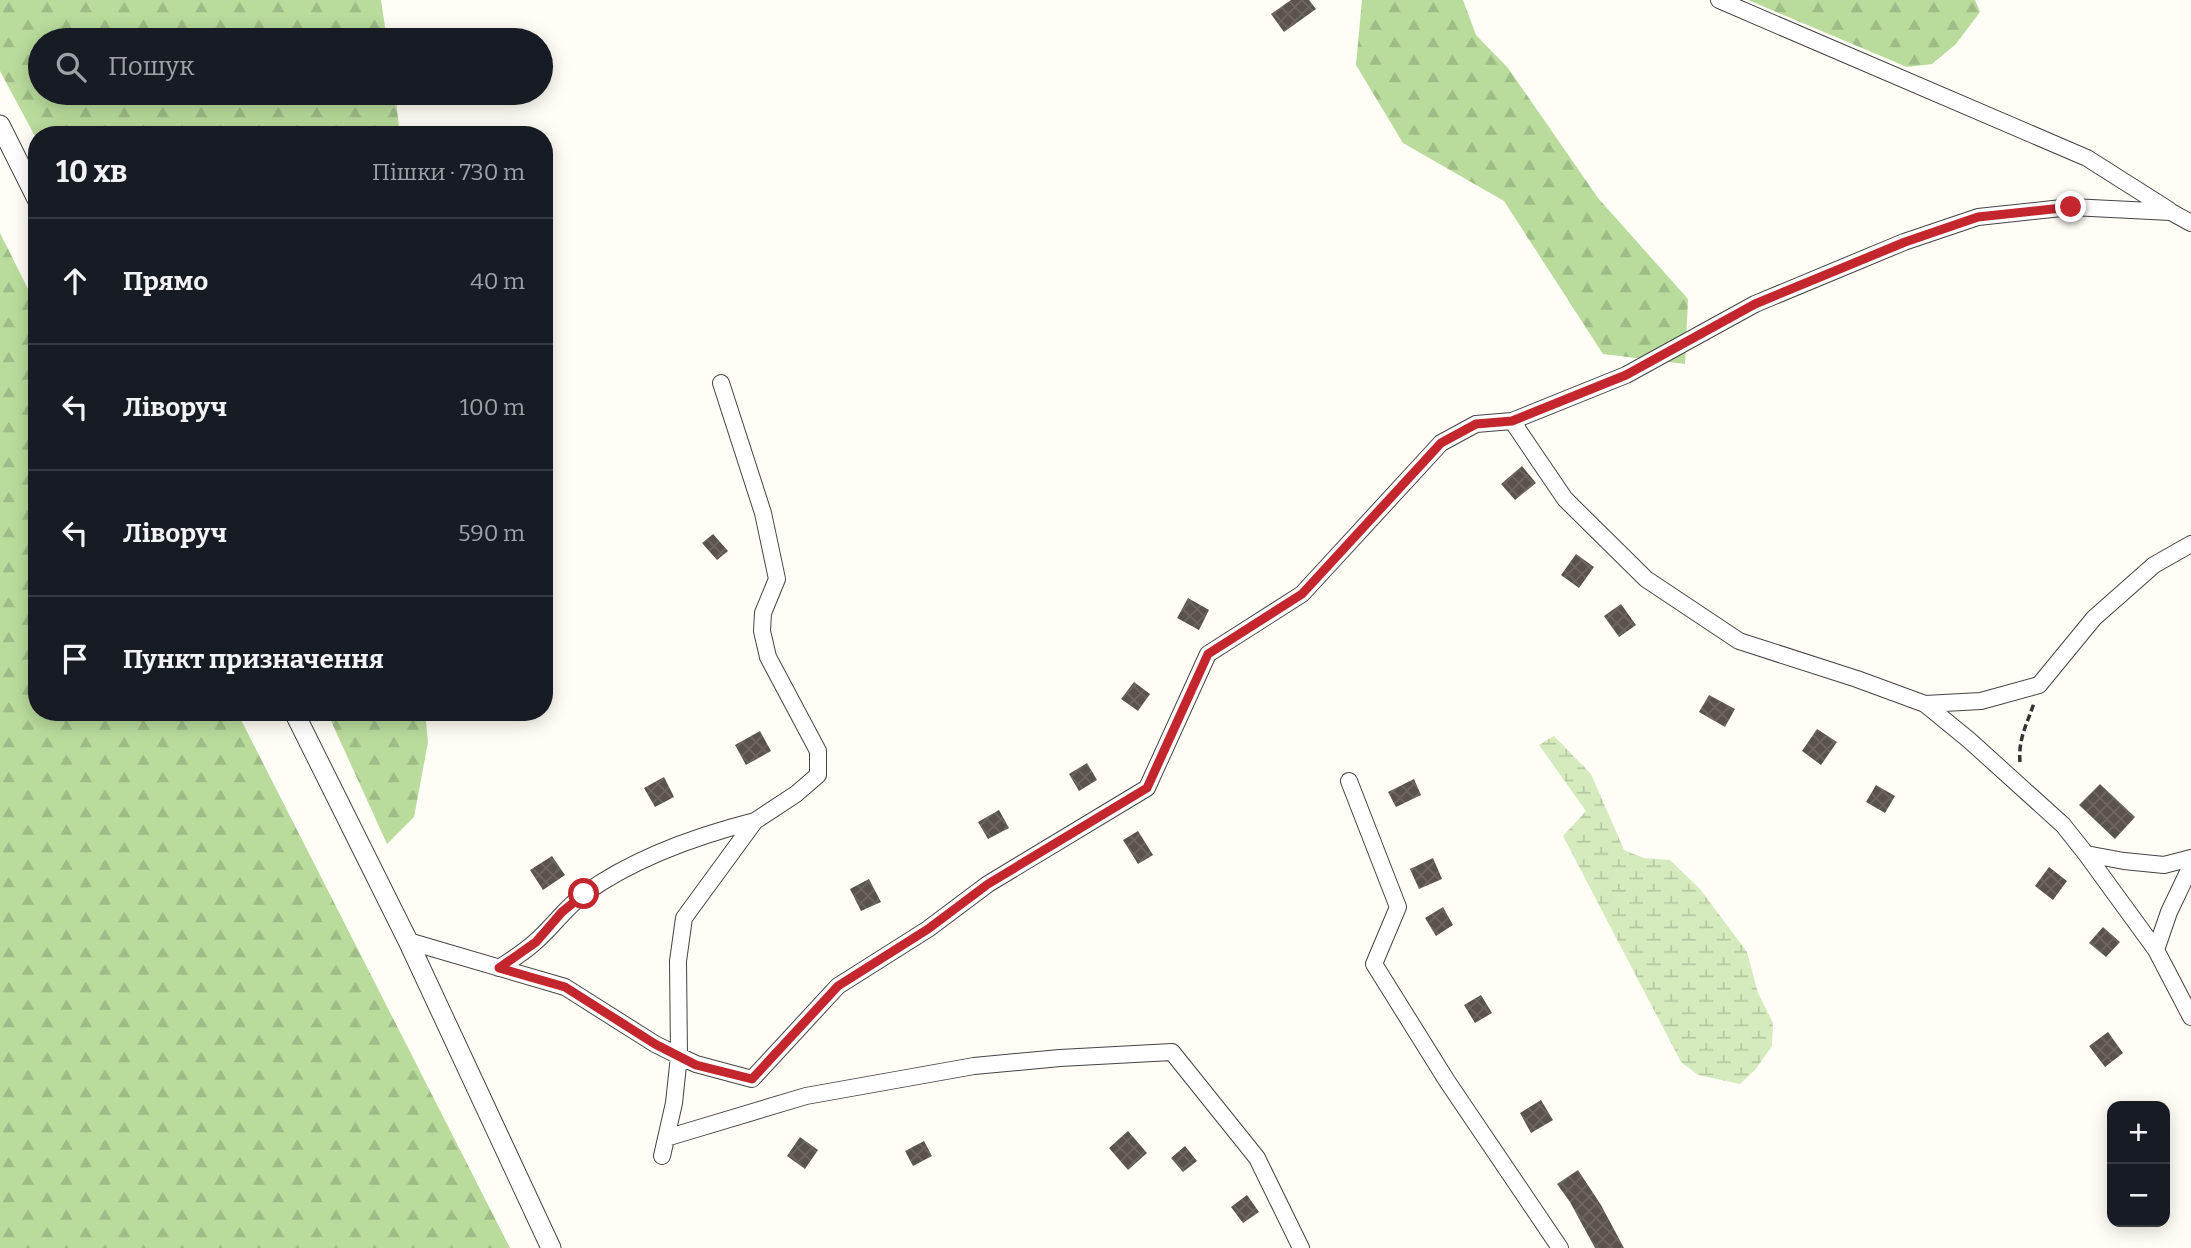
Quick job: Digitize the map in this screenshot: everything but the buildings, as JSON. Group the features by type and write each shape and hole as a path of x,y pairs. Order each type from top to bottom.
{"street":[{"path":"1722,2 2087,158 2191,223"},
{"path":"0,125 28,181"},
{"path":"408,941 565,987 655,1044 696,1065 752,1079 838,986 928,929 988,884 1147,788 1208,654 1302,594 1441,443 1476,424 1512,421 1626,375 1755,304 1905,242 1978,217 2071,207 2171,212"},
{"path":"499,968 536,942 562,912 615,875 711,832 755,821 796,794 818,775 818,751 768,657 762,631 763,614 777,579 763,513 721,383"},
{"path":"1512,421 1565,499 1646,579 1739,641 1925,704 2029,795 2063,825 2086,854 2156,950 2191,1017"},
{"path":"1925,704 1980,701 2039,685 2095,618 2154,565 2191,544"},
{"path":"298,721 408,941 551,1248"},
{"path":"1349,781 1398,907 1374,964 1447,1081 1560,1248"},
{"path":"662,1156 674,1103 680,1056 678,961 684,918 755,821"},
{"path":"2086,854 2124,861 2164,864 2191,858"},
{"path":"2156,950 2169,912 2191,866"},
{"path":"666,1138 806,1096 974,1066 1171,1052 1257,1158 1301,1248"}],"path":[{"path":"2029,795 2021,768 2019,748 2039,685"}],"green space":[{"path":"0,0 381,0 385,28 28,28 28,105 396,105 399,126 29,126 0,71"},
{"path":"1362,0 1463,0 1476,35 1508,68 1598,198 1688,299 1685,364 1603,354 1504,201 1403,143 1356,65"},
{"path":"1748,0 1975,0 1980,12 1956,44 1932,64 1907,67"},
{"path":"0,233 28,289 28,721 242,721 510,1248 0,1248"},
{"path":"331,721 426,721 428,742 414,817 387,844"},
{"path":"1554,736 1591,774 1624,850 1644,858 1670,860 1700,889 1747,952 1758,993 1773,1023 1772,1046 1755,1070 1740,1084 1698,1075 1681,1062 1563,836 1586,811 1539,745"}],"route":[{"path":"584,894 562,912 536,942 499,968 565,987 655,1044 696,1065 752,1079 838,986 928,929 988,884 1147,788 1208,654 1302,594 1441,443 1476,424 1512,421 1626,375 1755,304 1905,242 1978,217 2071,207"}]}
